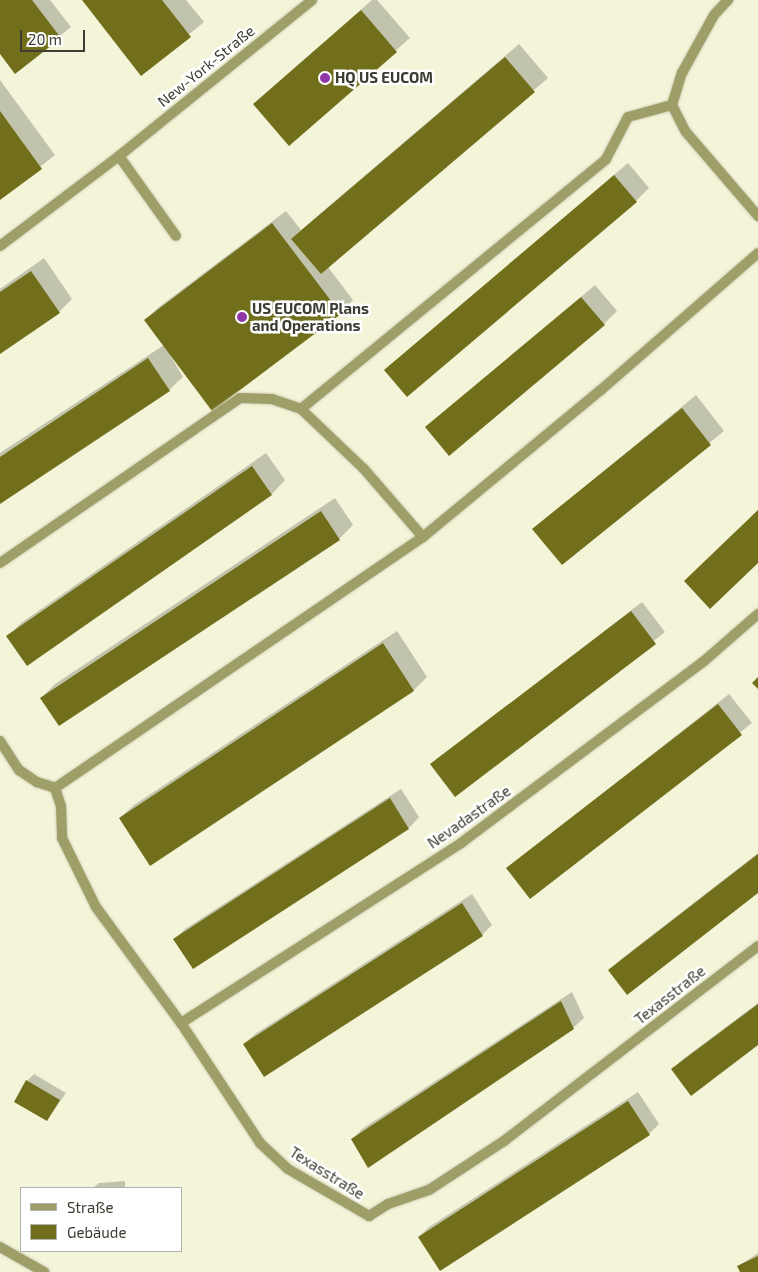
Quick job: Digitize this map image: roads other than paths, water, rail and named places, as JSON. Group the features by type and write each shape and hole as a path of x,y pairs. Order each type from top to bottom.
{"street":[{"name":"New-York-Straße","path":"0,246 119,156 312,0"},
{"path":"728,0 714,15 682,73 672,105 686,132 758,216"},
{"path":"301,410 606,158 628,117 672,105"},
{"path":"119,156 176,236"},
{"path":"0,741 19,770 37,782 55,788 423,537 601,390 758,253"},
{"path":"0,563 240,398 272,399 301,410 364,469 423,537"},
{"name":"Nevadastraße","path":"181,1023 467,838 703,662 758,614"},
{"name":"Texasstraße","path":"55,788 61,806 62,838 96,906 181,1023 260,1143 288,1169 369,1216 388,1204 429,1190 504,1141 758,946"},
{"path":"0,1247 44,1272"}],"place":[{"name":"HQ US EUCOM","path":"325,78"},
{"name":"US EUCOM Plans and Operations","path":"242,317"}]}
